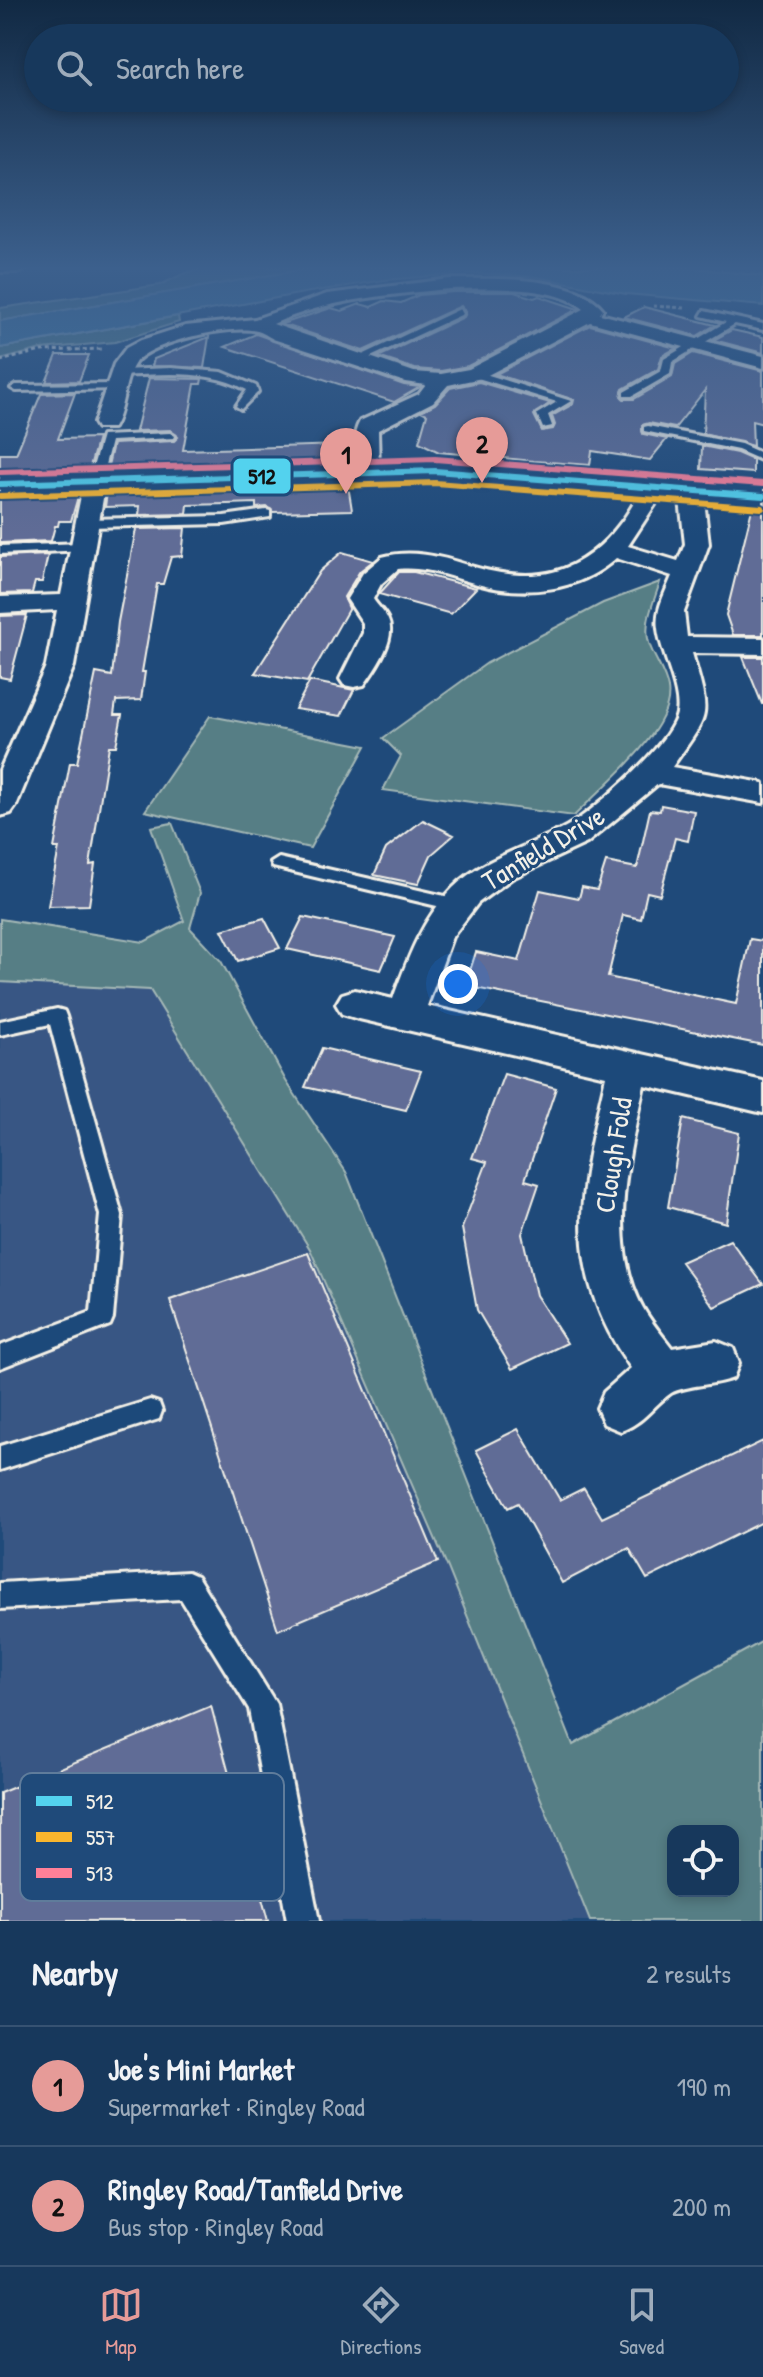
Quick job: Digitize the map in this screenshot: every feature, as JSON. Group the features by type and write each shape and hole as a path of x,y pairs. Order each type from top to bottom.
{"main road":[{"path":"0,484 382,471 484,473 763,496"}],"street":[{"path":"105,423 125,361 130,357"},
{"path":"351,357 430,380 475,374 507,357"},
{"path":"743,357 763,362"},
{"path":"382,471 388,417 426,398 430,380"},
{"path":"0,806 10,757 50,694 60,666 95,481"},
{"path":"354,679 377,632 376,623 360,602 359,592 365,583 391,562 457,567 496,581 529,583 580,573 610,548 643,511 654,488"},
{"name":"Tanfield Drive","path":"405,1015 436,933 466,895 500,870 575,836 652,773 691,718 692,704 671,628 671,612 697,544 691,491"},
{"path":"610,548 686,572"},
{"path":"0,605 71,602"},
{"path":"678,645 763,646"},
{"path":"652,773 763,793"},
{"name":"Clough Fold","path":"355,1004 763,1097"},
{"name":"Clough Fold","path":"628,1067 601,1199 601,1235 609,1279 626,1320 661,1372"},
{"path":"621,1408 661,1372 716,1363"}],"lane":[{"path":"359,359 364,357"},
{"path":"628,394 666,372 667,361 674,357"},
{"path":"16,388 194,372 236,380 252,388 251,397 241,406"},
{"path":"475,374 566,401 542,414 547,426"},
{"path":"648,429 741,447 763,458"},
{"path":"95,481 106,438 170,436"},
{"path":"0,550 85,535 266,514"},
{"path":"279,863 458,905"},
{"path":"0,1028 57,1016 111,1215 102,1318 0,1357"},
{"path":"0,1458 150,1411"},
{"path":"0,1596 188,1585 262,1704 275,1773"},
{"path":"284,1820 303,1921"}],"shaded area":[{"path":"0,982 150,990 310,1249 448,1568 590,1921 0,1921"}],"green space":[{"path":"660,582 647,628 651,649 667,683 667,705 660,722 634,757 574,816 383,790 401,756 383,738 487,663 603,603"},
{"path":"210,716 366,746 310,848 145,811"},
{"path":"172,823 200,893 190,928 221,961 286,1081 346,1172 573,1745 763,1641 763,1921 590,1921 448,1568 310,1249 150,990 0,982 0,919 144,942 184,921 151,827"}],"building":[{"path":"56,357 88,357 79,381 46,382"},
{"path":"206,357 204,368 152,366 154,359"},
{"path":"255,357 322,357 404,385 420,387 394,402"},
{"path":"378,357 486,357 468,366 441,371 415,369"},
{"path":"529,357 662,357 658,369 623,389 621,396 624,399 634,399 672,377 675,364 687,357 707,357 763,371 763,424 752,421 753,446 703,434 705,390 675,428 649,423 642,425 643,434 667,439 650,460 592,451 590,465 534,461 439,452 419,442 427,414 421,411 435,404 450,388 479,382 550,403 534,415 542,431 553,429 552,416 573,404 574,400 496,374"},
{"path":"149,378 202,379 201,384 195,384 183,450 342,445 345,463 107,470 113,444 174,441 178,437 170,430 136,431"},
{"path":"75,393 58,439 98,438 89,470 0,473 0,454 16,454 41,394"},
{"path":"702,446 737,453 753,460 753,473 701,469"},
{"path":"348,485 352,510 273,512 267,507 256,508 256,503 188,505 187,514 139,515 140,506 105,507 107,492"},
{"path":"79,493 71,521 59,521 51,541 0,543 0,495"},
{"path":"752,509 763,510 763,635 733,635 726,615"},
{"path":"185,528 182,556 171,557 163,584 157,584 142,672 145,672 141,700 116,701 114,715 122,715 116,746 109,746 90,865 95,864 89,905 48,906 59,848 54,848 70,763 77,763 96,673 112,676 118,622 136,529"},
{"path":"342,552 373,561 360,571 344,597 349,608 307,682 255,673 320,571"},
{"path":"48,555 42,582 35,582 32,593 0,594 0,557"},
{"path":"399,572 414,572 476,588 451,614 379,594"},
{"path":"27,615 10,679 0,677 0,616"},
{"path":"743,657 763,657 763,704 762,704"},
{"path":"310,681 354,690 341,716 295,709"},
{"path":"661,805 694,811 688,841 675,838 660,895 647,892 641,919 623,915 608,977 736,1004 750,939 763,941 763,1045 465,986 476,952 519,961 540,890 579,898 582,887 597,890 606,862 637,868 650,810 660,811"},
{"path":"423,820 454,835 431,855 418,884 374,875 386,849"},
{"path":"303,917 395,937 381,970 287,949"},
{"path":"264,918 280,948 238,961 222,930"},
{"path":"322,1048 421,1071 406,1110 305,1087"},
{"path":"504,1074 556,1088 525,1180 539,1184 522,1234 536,1295 567,1343 512,1369 477,1310 462,1228 487,1162 472,1158"},
{"path":"683,1119 739,1133 726,1223 668,1207"},
{"path":"730,1240 763,1284 714,1307 681,1262"},
{"path":"308,1253 438,1562 278,1630 170,1300"},
{"path":"518,1429 560,1500 584,1488 602,1518 763,1441 763,1522 647,1579 629,1548 562,1583 518,1503 508,1508 476,1450"},
{"path":"211,1706 229,1773 49,1773"},
{"path":"20,1785 20,1901 263,1901 268,1921 0,1921 0,1793"}],"transit line":[{"name":"513","path":"0,472 435,459 763,484"},
{"name":"512","path":"0,484 435,471 763,496"},
{"name":"557","path":"0,496 435,483 762,508"}],"place":[{"name":"Ringley Road/Tanfield Drive","path":"482,483"},
{"name":"Joe's Mini Market","path":"346,494"}]}
